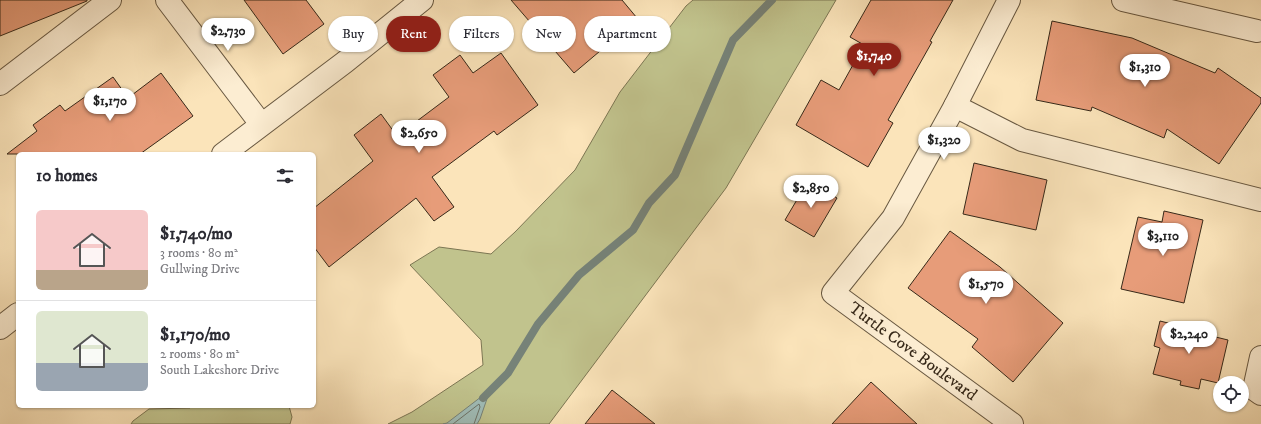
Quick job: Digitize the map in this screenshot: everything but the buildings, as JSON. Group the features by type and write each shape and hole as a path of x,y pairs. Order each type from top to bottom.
{"street":[{"path":"0,84 110,0"},
{"path":"167,0 261,124"},
{"path":"226,152 344,62 422,0"},
{"path":"1009,0 955,106 1022,140 1261,200"},
{"path":"1123,0 1257,31"},
{"name":"Turtle Cove Boulevard","path":"955,106 893,218 833,293 1012,424"},
{"path":"0,328 16,316"},
{"path":"1261,357 1254,388 1261,394"}],"green space":[{"path":"693,0 836,0 726,188 549,424 388,424 412,412 483,365 481,340 410,265 439,247 491,254 515,232 575,170 620,92 651,52 671,52 671,26 686,6"},
{"path":"290,408 292,417 290,424 131,424 149,409"}],"water":[{"path":"490,390 477,424 443,424 447,423"}],"waterway":[{"path":"483,398 508,373 538,324 579,275 633,230 649,203 675,175 733,40 772,0"}]}
